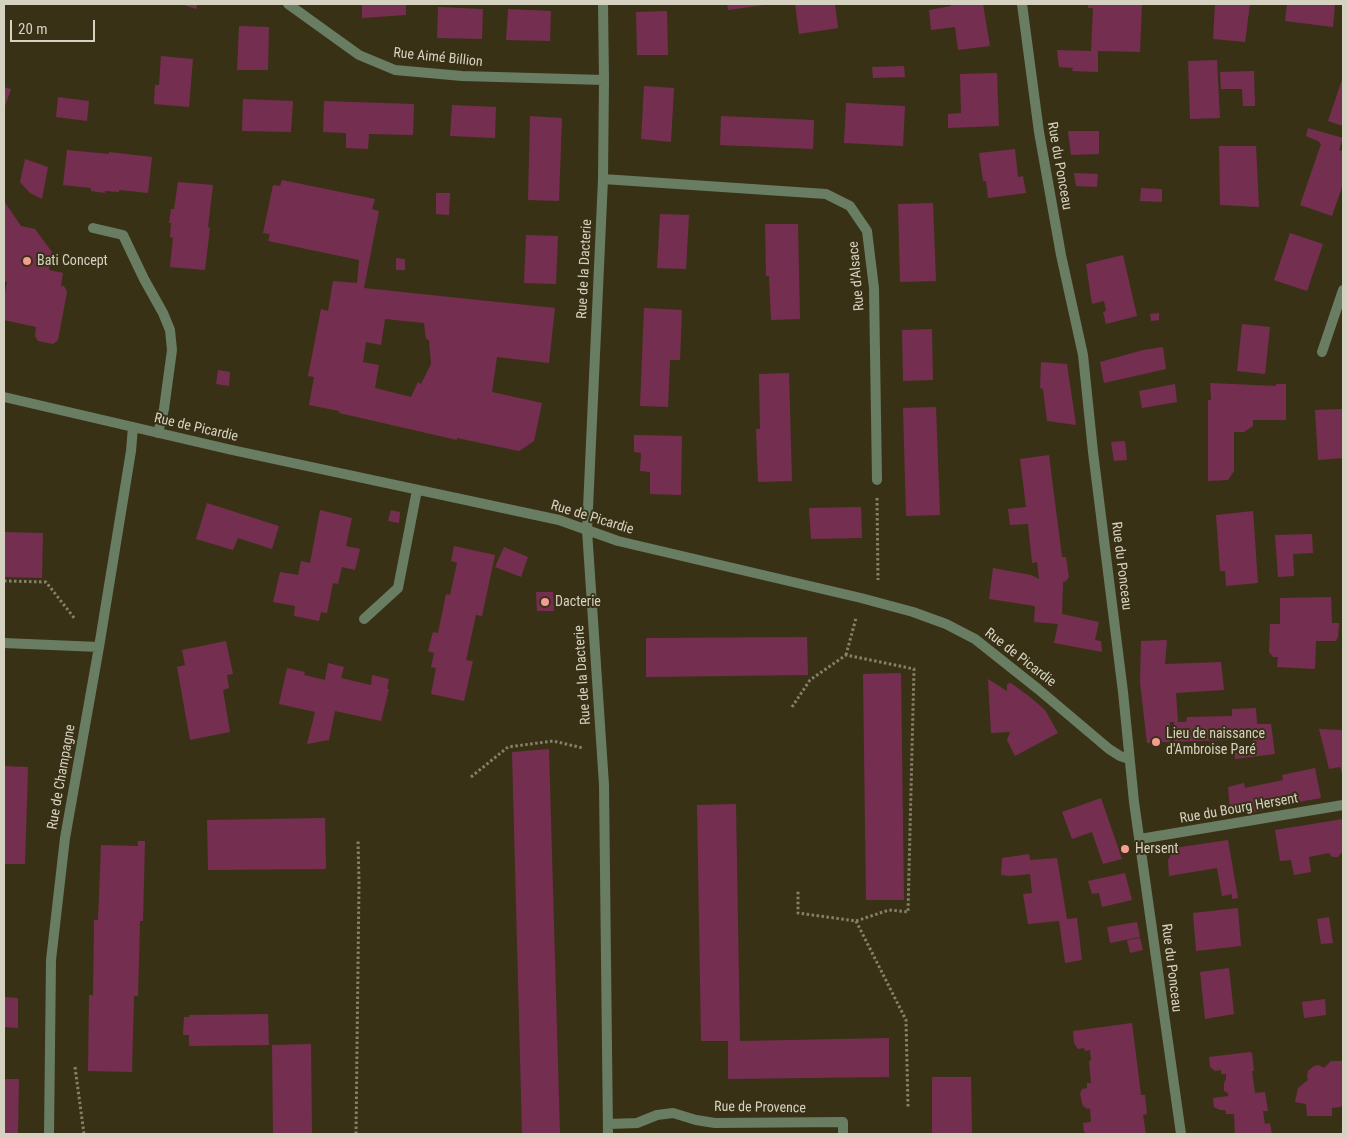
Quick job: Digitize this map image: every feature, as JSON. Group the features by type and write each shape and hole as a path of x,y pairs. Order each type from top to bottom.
{"street":[{"name":"Rue Aimé Billion","path":"288,4 359,55 395,70 462,76 604,80"},
{"name":"Rue de la Dacterie","path":"603,4 603,179 587,530 604,784 608,1129"},
{"name":"Rue du Ponceau","path":"1022,4 1039,132 1061,255 1083,355 1094,461 1123,692 1129,759 1181,1134"},
{"name":"Rue d'Alsace","path":"603,179 826,194 850,206 867,232 874,288 877,480"},
{"path":"93,228 123,236 170,330 172,350 164,409 158,433"},
{"path":"1322,352 1343,290"},
{"name":"Rue de Picardie","path":"4,397 158,433 559,520 618,541 913,612 946,624 975,639 1038,688 1109,749 1129,759"},
{"name":"Rue de Champagne","path":"49,1134 51,960 65,838 99,648 133,427"},
{"path":"364,620 398,588 417,490"},
{"path":"4,643 99,648"},
{"name":"Rue du Bourg Hersent","path":"1140,839 1343,805"},
{"name":"Rue de Provence","path":"608,1129 637,1123 657,1115 673,1113 715,1123 843,1122 843,1134"}],"path":[{"path":"877,480 878,580"},
{"path":"4,581 46,582 75,619"},
{"path":"792,707 810,680 846,655 856,618"},
{"path":"798,890 798,913 856,920 889,910 908,912 914,669 846,655"},
{"path":"471,777 508,747 553,741 589,750"},
{"path":"356,1134 358,840"},
{"path":"856,920 906,1020 908,1107"},
{"path":"75,1067 84,1134"}],"building":[{"path":"181,4 198,4 196,9"},
{"path":"362,4 406,4 406,15 362,18"},
{"path":"727,4 764,4 764,5 728,10"},
{"path":"795,4 835,4 838,28 799,34"},
{"path":"950,4 983,4 990,46 958,50 955,27 931,30 929,10 951,6"},
{"path":"1088,4 1142,4 1140,52 1098,51 1098,72 1072,71 1073,68 1059,67 1057,50 1091,51 1093,8 1088,8"},
{"path":"1215,4 1250,4 1245,42 1213,39"},
{"path":"1287,4 1335,4 1333,27 1285,21"},
{"path":"438,7 483,9 482,39 437,38"},
{"path":"508,9 551,11 550,41 506,40"},
{"path":"667,11 668,55 637,55 636,12"},
{"path":"239,26 269,27 268,70 237,70"},
{"path":"161,56 193,59 189,107 154,104 155,85 159,85"},
{"path":"1217,60 1220,118 1190,119 1188,61"},
{"path":"904,66 905,77 873,78 872,67"},
{"path":"1254,71 1255,106 1243,106 1242,89 1221,89 1220,72"},
{"path":"997,73 999,126 948,128 948,114 961,113 960,74"},
{"path":"1343,77 1343,126 1328,121"},
{"path":"644,86 674,88 671,142 641,139"},
{"path":"4,87 11,89 4,109"},
{"path":"58,97 89,101 87,121 56,117"},
{"path":"243,99 293,101 291,132 242,131"},
{"path":"324,101 414,104 413,135 369,134 368,149 346,148 346,133 323,132"},
{"path":"846,103 905,106 903,146 844,143"},
{"path":"452,105 496,107 495,138 450,136"},
{"path":"530,116 562,118 559,201 528,200"},
{"path":"721,116 814,120 813,149 720,145"},
{"path":"1308,128 1343,138 1339,150 1343,151 1343,184 1332,216 1300,205 1321,144 1306,136"},
{"path":"1068,131 1099,131 1099,154 1071,155"},
{"path":"1219,146 1256,146 1259,207 1220,205"},
{"path":"1015,149 1018,177 1023,176 1026,193 988,198 986,181 983,181 979,153"},
{"path":"67,150 152,157 148,193 119,190 119,192 105,191 105,193 91,191 91,188 63,185"},
{"path":"25,159 48,167 42,199 30,193 20,182"},
{"path":"1074,173 1098,174 1097,187 1076,186"},
{"path":"282,180 375,199 372,209 379,211 364,288 555,308 549,363 497,357 492,392 542,403 534,441 519,451 457,438 457,440 309,405 314,377 308,376 321,309 328,311 333,281 357,283 359,260 268,241 270,234 263,233 273,185 280,186","holes":["385,319 424,323 426,339 429,340 431,364 421,384 418,382 411,397 375,388 379,365 363,362 366,342 381,345"]},
{"path":"178,182 213,185 205,270 170,267 173,238 170,237 171,223 169,223 171,209 174,209"},
{"path":"1141,188 1162,189 1162,202 1140,201"},
{"path":"436,193 450,193 449,215 436,214"},
{"name":"Bati Concept","path":"4,201 21,226 35,229 52,252 49,270 63,273 61,286 64,286 67,292 58,340 53,344 38,341 35,336 36,327 4,320 4,298 7,282 4,281"},
{"path":"933,203 936,281 900,282 898,204"},
{"path":"660,214 689,215 686,269 657,268"},
{"path":"765,224 798,224 800,319 771,320 769,276 766,276"},
{"path":"1290,233 1323,244 1307,291 1274,280"},
{"path":"526,235 558,236 556,284 524,283"},
{"path":"1123,255 1137,316 1106,324 1103,312 1106,311 1104,301 1092,304 1086,264"},
{"path":"396,258 405,259 405,270 396,270"},
{"path":"644,308 682,310 680,360 670,360 668,407 640,406"},
{"path":"1159,313 1159,320 1151,321 1150,314"},
{"path":"1242,324 1270,327 1265,374 1237,371"},
{"path":"932,329 933,380 903,381 902,330"},
{"path":"1163,347 1166,369 1104,383 1100,362 1143,350"},
{"path":"1041,362 1067,364 1076,425 1047,421 1043,389 1040,388"},
{"path":"218,370 230,372 229,386 216,384"},
{"path":"789,373 792,481 758,482 756,429 760,429 759,374"},
{"path":"1210,383 1276,386 1276,384 1286,384 1286,420 1253,420 1253,426 1244,432 1234,432 1234,471 1228,480 1208,481 1208,400 1211,400"},
{"path":"1175,384 1177,402 1142,408 1139,391"},
{"path":"936,407 940,515 906,516 903,408"},
{"path":"1343,409 1343,458 1318,460 1315,410"},
{"path":"634,435 682,436 681,495 650,494 650,472 640,471 641,453 634,452"},
{"path":"1125,441 1127,460 1114,461 1111,442"},
{"path":"1049,455 1062,557 1066,557 1069,577 1063,582 1062,614 1099,622 1095,640 1101,641 1102,652 1054,643 1058,624 1034,622 1035,606 989,599 993,568 1031,575 1039,579 1037,562 1032,563 1028,524 1010,525 1008,509 1026,507 1020,459"},
{"path":"207,503 279,526 272,549 238,538 233,550 196,539"},
{"path":"861,507 862,538 811,539 809,508"},
{"path":"320,510 352,518 346,546 360,549 355,570 342,567 338,584 333,583 327,613 321,612 319,621 294,616 295,606 273,602 280,572 298,575 301,561 310,563"},
{"path":"391,510 400,512 399,523 388,521"},
{"path":"1253,511 1258,583 1226,586 1225,571 1220,571 1216,515"},
{"path":"4,532 43,533 42,578 4,577"},
{"path":"1312,534 1313,553 1293,554 1294,576 1278,577 1275,535"},
{"path":"454,546 495,555 482,616 476,615 466,660 473,661 464,701 431,694 436,668 431,667 434,653 428,651 433,632 438,633 446,594 450,595 457,563 451,561"},
{"path":"504,547 528,557 521,577 495,567"},
{"name":"Dacterie","path":"536,592 553,592 554,611 537,611"},
{"path":"1331,597 1332,623 1339,623 1338,637 1336,641 1316,641 1315,669 1277,667 1278,657 1273,657 1269,652 1270,624 1280,624 1280,598"},
{"path":"807,637 808,675 646,677 646,638"},
{"path":"1167,640 1165,664 1221,662 1224,690 1176,693 1178,722 1186,722 1187,717 1232,716 1232,709 1256,708 1257,724 1271,724 1275,754 1235,759 1235,753 1254,750 1253,739 1174,742 1174,722 1170,722 1170,742 1147,743 1140,682 1141,641"},
{"path":"226,641 233,674 227,675 229,688 223,690 230,732 190,740 177,667 185,665 182,650"},
{"path":"328,663 344,667 341,678 371,685 372,675 389,679 387,689 389,689 381,721 335,711 329,740 307,744 315,712 279,704 287,668 305,672 304,675 325,680"},
{"path":"901,673 904,900 866,900 863,674"},
{"path":"988,679 1007,691 1007,684 1011,683 1030,697 1045,710 1058,733 1015,756 1007,740 1010,732 991,733"},
{"path":"1319,729 1343,730 1343,777 1340,767 1329,769"},
{"path":"549,749 560,1134 522,1134 512,752"},
{"path":"4,766 28,767 25,864 4,864"},
{"path":"1315,768 1321,798 1250,813 1249,807 1230,811 1228,787 1244,783 1245,788 1283,780 1282,775"},
{"path":"1101,798 1122,859 1103,864 1092,832 1072,839 1062,812"},
{"path":"736,804 740,1041 889,1038 889,1077 728,1079 728,1041 701,1041 697,805"},
{"path":"325,818 326,869 208,870 207,820"},
{"path":"1343,819 1343,851 1338,857 1332,857 1329,853 1309,857 1311,872 1294,875 1291,860 1280,861 1275,830"},
{"path":"1228,840 1238,898 1232,899 1232,894 1222,896 1217,868 1169,876 1168,860 1174,848"},
{"path":"138,841 145,841 143,921 140,921 138,996 134,996 132,1072 88,1071 89,995 93,995 94,920 98,920 101,845 138,846"},
{"path":"1029,854 1030,860 1057,858 1067,919 1077,918 1082,960 1065,963 1059,921 1028,924 1023,894 1032,893 1030,874 1001,875 1002,858"},
{"path":"1125,873 1132,900 1102,907 1099,893 1092,894 1088,881"},
{"path":"1238,908 1241,946 1196,951 1193,913"},
{"path":"1329,917 1333,943 1321,944 1317,919"},
{"path":"1137,922 1140,937 1110,943 1107,927"},
{"path":"1140,938 1143,950 1130,953 1127,940"},
{"path":"1229,968 1234,1014 1205,1019 1200,972"},
{"path":"4,997 18,998 18,1028 4,1027"},
{"path":"1325,999 1326,1015 1304,1018 1302,1002"},
{"path":"268,1014 269,1045 189,1046 189,1035 183,1035 184,1017 189,1017 189,1015"},
{"path":"1132,1023 1141,1095 1145,1095 1147,1114 1143,1115 1146,1134 1087,1134 1084,1132 1083,1123 1091,1122 1090,1108 1088,1109 1083,1106 1080,1094 1082,1089 1087,1088 1087,1083 1091,1083 1090,1050 1078,1049 1074,1043 1073,1031"},
{"path":"311,1044 312,1134 273,1134 272,1045"},
{"path":"1252,1053 1255,1093 1265,1092 1268,1111 1263,1111 1265,1124 1270,1123 1272,1134 1235,1134 1234,1114 1226,1114 1225,1110 1214,1107 1213,1098 1228,1096 1228,1093 1224,1091 1226,1074 1221,1074 1221,1070 1215,1071 1210,1067 1209,1057"},
{"path":"1331,1061 1343,1061 1343,1103 1341,1107 1332,1108 1332,1116 1307,1116 1306,1104 1295,1102 1298,1088 1308,1080 1308,1071 1314,1066 1319,1065 1324,1068"},
{"path":"932,1077 971,1077 972,1134 932,1134"},
{"path":"4,1079 19,1079 18,1134 4,1134"}],"place":[{"name":"Bati Concept","path":"27,261"},
{"name":"Dacterie","path":"545,602"},
{"name":"Lieu de naissance d'Ambroise Paré","path":"1156,742"},
{"name":"Hersent","path":"1125,849"}]}
